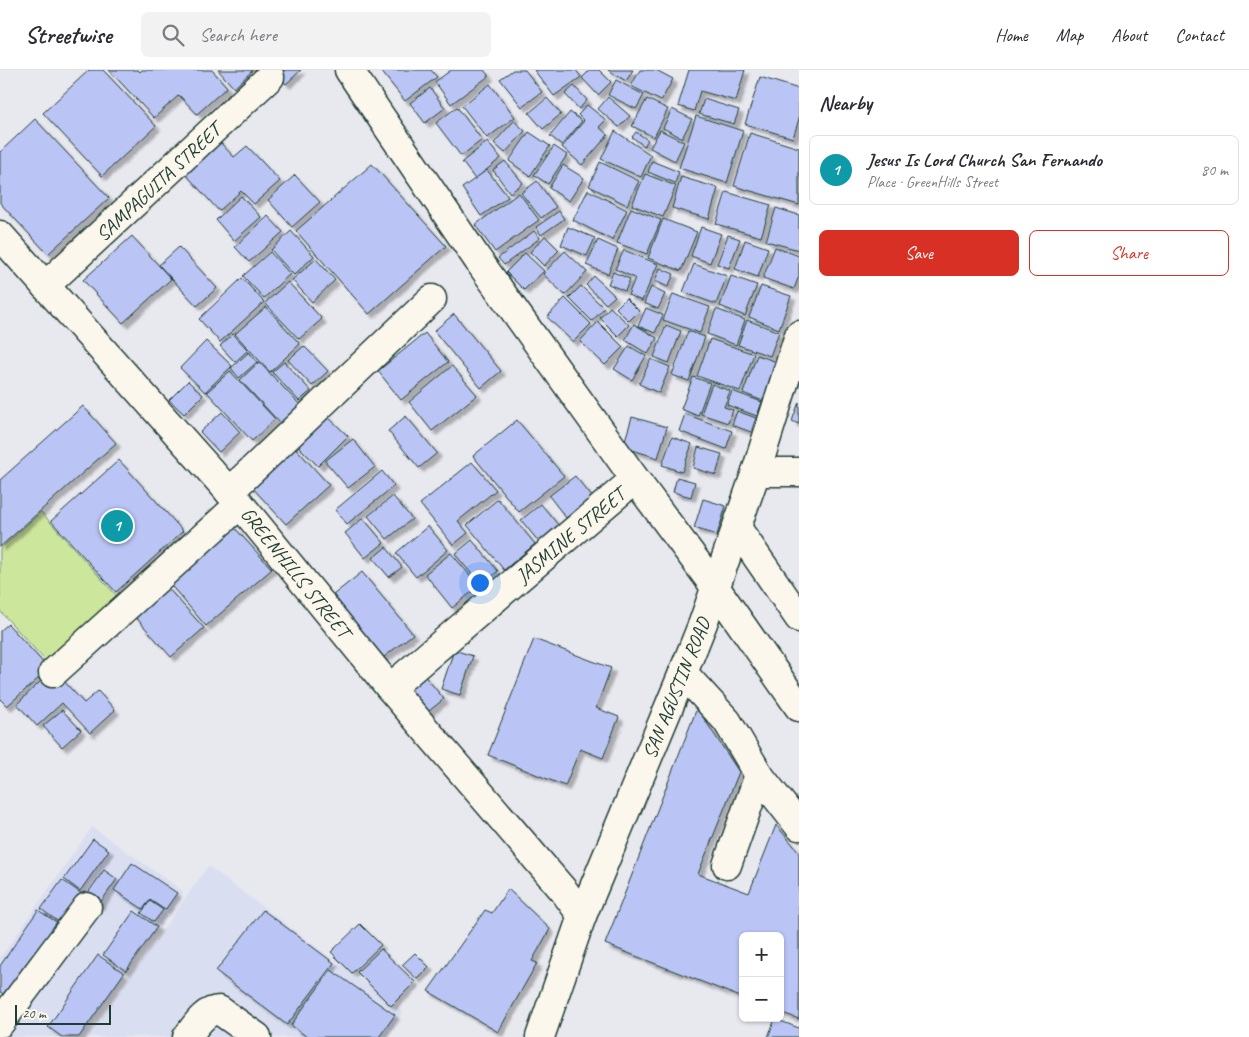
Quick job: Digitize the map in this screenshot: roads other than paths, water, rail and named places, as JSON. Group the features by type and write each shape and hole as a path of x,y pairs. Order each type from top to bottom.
{"street":[{"path":"348,70 478,260 715,586 799,707"},
{"name":"SAMPAGUITA STREET","path":"46,286 270,77"},
{"name":"GREENHILLS STREET","path":"0,236 234,498 390,688 564,891 582,916"},
{"path":"53,673 234,498 432,299"},
{"name":"SAN AGUSTIN ROAD","path":"540,1037 582,916 683,672 715,586 756,472 799,335"},
{"path":"756,472 799,472"},
{"name":"JASMINE STREET","path":"390,688 636,479"},
{"path":"736,528 799,618"},
{"path":"683,672 727,721 759,775 799,826"},
{"path":"727,865 759,775"},
{"path":"0,1023 87,907"},
{"path":"187,1037 208,1012 219,1010 257,1037"}],"place":[{"name":"Jesus Is Lord Church San Fernando","path":"117,526"}]}
